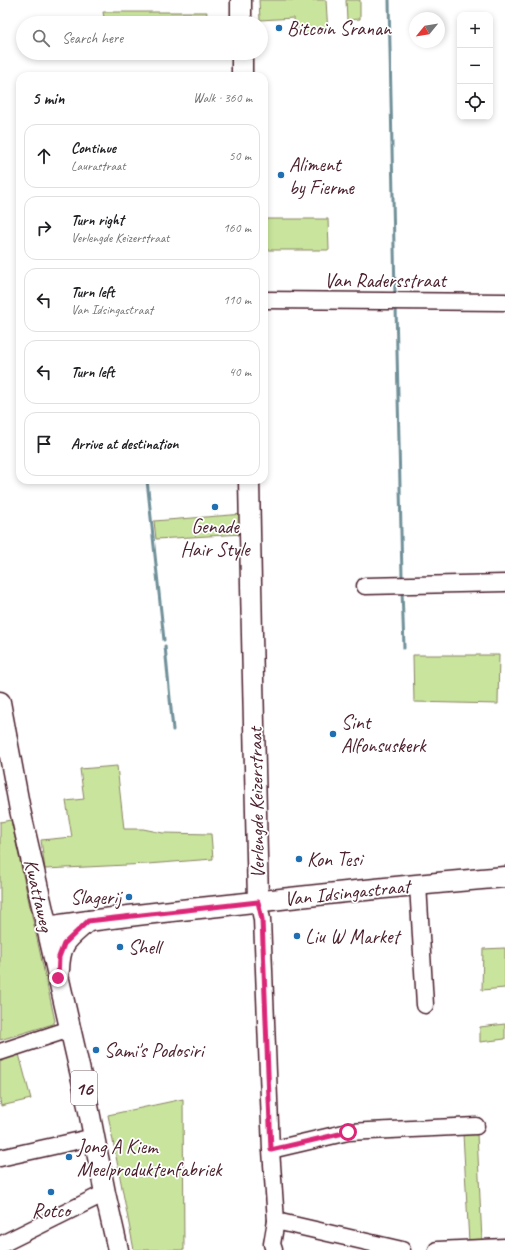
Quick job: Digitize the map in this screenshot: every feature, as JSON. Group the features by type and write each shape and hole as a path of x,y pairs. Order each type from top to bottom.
{"main road":[{"path":"241,0 241,16"},
{"path":"242,60 242,72"},
{"name":"Verlengde Keizerstraat","path":"249,484 258,902"},
{"name":"Kwattaweg","path":"0,702 20,810 118,1250"},
{"name":"Van Idsingastraat","path":"47,927 88,921 418,884 505,877"},
{"path":"58,978 59,957 64,944 88,921"}],"street":[{"name":"Van Radersstraat","path":"268,300 505,302"},
{"path":"365,586 505,583"},
{"path":"418,884 425,1005"},
{"name":"Verlengde Keizerstraat","path":"258,902 262,919 271,1150 276,1220 272,1244 274,1250"},
{"path":"0,1052 70,1029"},
{"path":"271,1150 348,1132 476,1126"},
{"path":"0,1158 94,1137"},
{"path":"0,1245 105,1193"},
{"path":"276,1220 402,1250"},
{"path":"437,1250 505,1247"}],"green space":[{"path":"259,0 326,0 328,33 295,34 294,18 268,20 268,16 260,16"},
{"path":"346,0 360,0 360,19 347,20"},
{"path":"103,12 207,12 206,16 104,16"},
{"path":"268,219 328,219 329,250 268,250"},
{"path":"244,514 243,534 156,539 154,521"},
{"path":"413,655 499,655 498,704 414,702"},
{"path":"117,766 124,829 143,829 163,833 211,834 213,859 45,869 41,840 72,837 66,801 84,799 80,769"},
{"path":"11,820 55,1021 53,1024 0,1040 0,822"},
{"path":"505,948 505,988 482,990 483,949"},
{"path":"505,1024 505,1039 480,1042 480,1027"},
{"path":"19,1054 31,1099 1,1106 0,1059"},
{"path":"183,1099 184,1250 134,1250 108,1115"},
{"path":"463,1134 477,1134 482,1241 469,1242"}],"waterway":[{"path":"389,0 395,296"},
{"path":"396,306 402,577"},
{"path":"147,484 164,640"},
{"path":"402,590 404,648"},
{"path":"165,646 173,730"}],"place":[{"name":"Bitcoin Sranan","path":"279,28"},
{"name":"Aliment by Fierme","path":"281,175"},
{"name":"Genade Hair Style","path":"215,507"},
{"name":"Sint Alfonsuskerk","path":"333,734"},
{"name":"Kon Tesi","path":"299,859"},
{"name":"Slagerij","path":"129,897"},
{"name":"Liu W Market","path":"297,936"},
{"name":"Shell","path":"120,947"},
{"name":"Sami's Podosiri","path":"96,1050"},
{"name":"Jong A Kiem Meelproduktenfabriek","path":"69,1157"},
{"name":"Rotco","path":"51,1192"}],"route":[{"path":"58,978 60,951 66,941 88,921 258,902 262,919 271,1150 348,1132"}]}
